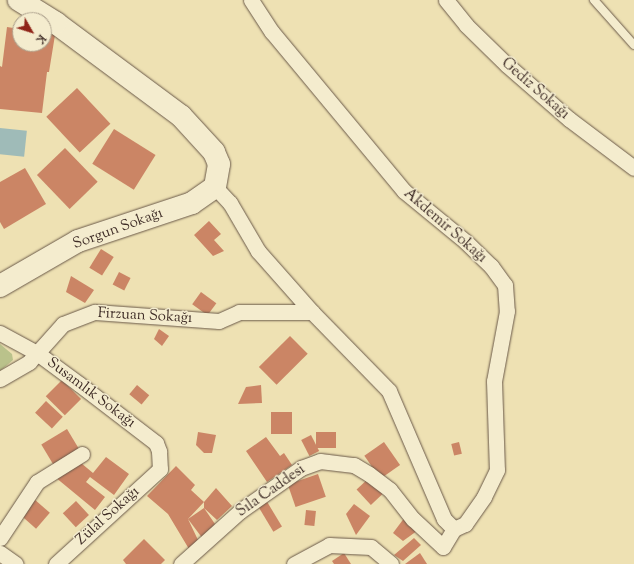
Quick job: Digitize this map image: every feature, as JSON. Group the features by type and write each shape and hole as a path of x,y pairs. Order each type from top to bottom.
{"street":[{"path":"19,0 56,23 181,116 202,136 218,157 215,187 230,203 258,251 312,312 389,391 444,519 454,529"},
{"name":"Akdemir Sokağı","path":"251,0 272,32 404,191 466,242 491,266 505,285 507,311 494,380 497,470 484,497 465,524 454,529"},
{"name":"Gediz Sokağı","path":"446,0 466,25 507,65 569,119 634,168"},
{"name":"Sorgun Sokağı","path":"0,286 78,241 192,203 215,187"},
{"name":"Firzuan Sokağı","path":"0,379 29,362 63,324 95,312 219,321 238,312 312,312"},
{"name":"Susamlık Sokağı","path":"0,334 37,353 156,443 160,469"},
{"path":"0,538 37,482 82,454"},
{"name":"Sıla Caddesi","path":"181,564 240,511 301,468 320,461 354,464 369,474 390,490 413,520 443,547 454,529"},
{"name":"Zülal Sokağı","path":"56,564 160,469"},
{"path":"294,564 329,545 371,547 391,564"},
{"path":"0,553 16,564"}],"lane":[{"path":"594,0 634,45"}],"green space":[{"path":"0,344 12,354 13,360 0,371"}],"water":[{"path":"0,128 27,131 24,157 0,154"}],"building":[{"path":"7,27 12,28 12,52 52,52 52,34 55,35 49,72 47,72 42,113 0,109 0,66 2,67"},
{"path":"77,88 110,124 80,152 46,117"},
{"path":"114,129 156,155 134,190 92,164"},
{"path":"65,148 98,182 70,209 37,175"},
{"path":"25,168 46,204 4,229 0,222 0,182"},
{"path":"209,221 221,234 214,240 224,251 213,256 194,235"},
{"path":"101,249 114,257 102,276 89,268"},
{"path":"119,272 131,278 124,290 113,284"},
{"path":"71,276 94,290 85,303 66,292"},
{"path":"201,292 216,303 208,315 192,304"},
{"path":"159,329 169,336 162,346 154,339"},
{"path":"290,336 308,354 277,385 259,367"},
{"path":"62,380 81,399 65,415 46,396"},
{"path":"137,385 149,395 142,404 129,394"},
{"path":"261,385 262,403 238,404 246,387"},
{"path":"46,401 63,417 52,428 35,413"},
{"path":"271,412 292,412 292,434 271,434"},
{"path":"67,429 79,449 53,464 41,444"},
{"path":"198,432 216,435 212,453 204,453 196,445"},
{"path":"316,432 336,432 336,448 316,448"},
{"path":"311,435 319,451 309,456 301,440"},
{"path":"266,437 280,456 284,453 292,465 267,482 246,451"},
{"path":"384,442 400,465 380,479 364,456"},
{"path":"459,442 462,454 454,456 451,444"},
{"path":"106,457 129,474 114,495 90,477 86,482 105,497 95,510 55,477 81,463 93,473"},
{"path":"176,466 195,485 191,490 204,502 188,519 198,540 189,549 168,514 147,496"},
{"path":"318,474 326,497 296,507 288,484"},
{"path":"369,478 383,493 371,505 357,490"},
{"path":"216,488 232,506 217,520 204,508 204,502"},
{"path":"34,499 50,513 36,529 20,515"},
{"path":"266,500 282,527 273,532 257,505"},
{"path":"76,501 89,515 76,527 63,513"},
{"path":"354,504 370,516 356,535 346,514"},
{"path":"204,508 215,524 203,539 188,519"},
{"path":"306,510 316,511 314,526 304,525"},
{"path":"405,517 421,528 403,541 393,533"},
{"path":"414,538 421,545 403,561 394,555"},
{"path":"144,539 165,560 161,564 126,564 123,560"},
{"path":"344,553 351,564 334,564 332,561"},
{"path":"420,553 427,564 405,564"}]}
